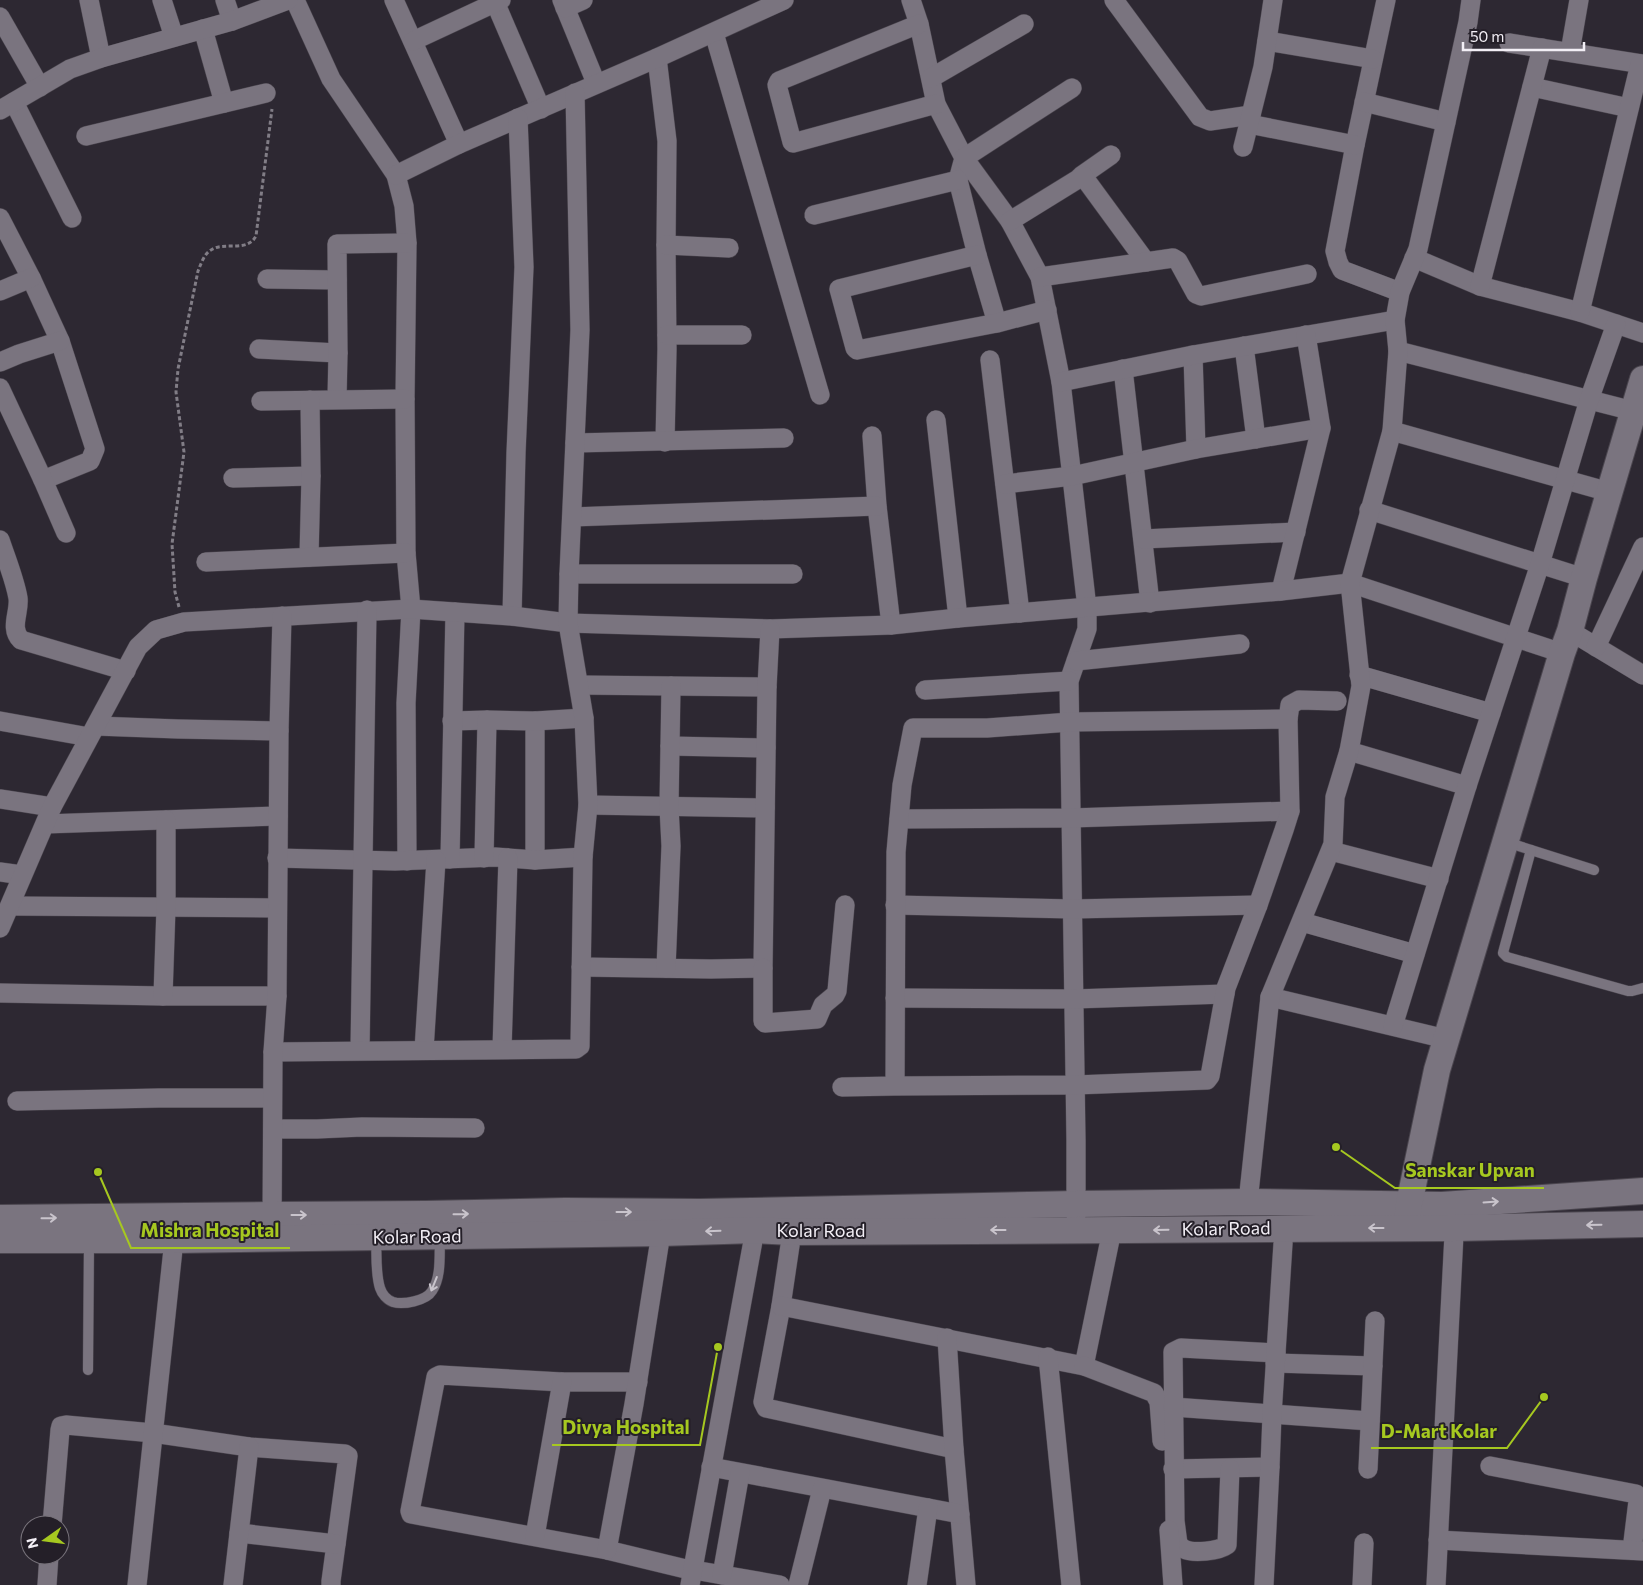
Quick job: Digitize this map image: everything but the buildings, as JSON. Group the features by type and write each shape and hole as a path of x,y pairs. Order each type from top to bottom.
{"main road":[{"path":"1643,379 1635,427 1610,492 1437,1070 1432,1216 1643,1191"},
{"name":"Kolar Road","path":"0,1240 174,1240 272,1227 425,1214 700,1212 1248,1202 1432,1216 1643,1224"},
{"name":"Kolar Road","path":"0,1218 272,1227 376,1237 756,1230 792,1232 1284,1228 1432,1216"}],"street":[{"path":"89,0 101,58"},
{"path":"162,0 174,37"},
{"path":"225,0 232,21"},
{"path":"72,218 7,106 70,69 101,58 232,21 288,0"},
{"path":"295,0 331,80 396,175 404,206 407,243 406,553 410,609 406,703 407,861"},
{"path":"394,0 459,144"},
{"path":"583,0 563,4 596,83"},
{"path":"396,175 459,144 575,94 596,83 658,58 784,0"},
{"path":"911,0 919,24 936,104 964,158 1010,221 1040,277 1061,382 1087,608 1087,629 1069,681 1076,1085 1076,1230"},
{"path":"1114,0 1200,117 1210,121 1250,119 1355,145"},
{"path":"1243,148 1263,67 1274,0"},
{"path":"1385,0 1335,251 1342,270 1400,292"},
{"path":"1248,1202 1270,997 1332,851 1335,797 1349,751 1361,686 1350,583 1392,431 1398,351 1395,320 1400,292 1418,248 1468,22 1471,0"},
{"path":"1570,52 1579,0"},
{"path":"413,41 498,1 540,108"},
{"path":"0,17 40,87"},
{"path":"919,24 779,81 777,85 793,143 936,104"},
{"path":"931,78 1024,24"},
{"path":"203,29 224,103"},
{"path":"714,33 820,395"},
{"path":"1267,41 1373,59"},
{"path":"1509,43 1641,64 1580,312"},
{"path":"1480,286 1542,48"},
{"path":"658,58 667,141 665,442"},
{"path":"1532,87 1629,108"},
{"path":"997,323 958,180 964,158 1072,88"},
{"path":"86,136 266,92"},
{"path":"273,1052 579,1048 583,857 588,805 584,718 568,623 568,574 580,330 575,94"},
{"path":"1364,102 1446,122"},
{"path":"512,616 516,454 524,268 518,118"},
{"path":"1010,221 1111,155"},
{"path":"1081,176 1084,176 1146,262"},
{"path":"814,215 958,180"},
{"path":"0,218 31,278 60,341 95,449 90,461 43,480"},
{"path":"337,400 337,244 407,243"},
{"path":"666,245 729,248"},
{"path":"977,255 839,289 855,348 857,350 997,323 1047,310"},
{"path":"1040,277 1173,258 1176,259 1196,294 1200,296 1307,274"},
{"path":"1414,258 1480,286 1580,312 1643,333"},
{"path":"0,290 31,278"},
{"path":"267,279 337,280"},
{"path":"1061,382 1193,355 1395,320"},
{"path":"1393,1026 1467,786 1540,564 1589,400 1616,324"},
{"path":"667,335 742,335"},
{"path":"1281,592 1321,428 1306,335"},
{"path":"0,362 60,341"},
{"path":"1244,346 1256,439"},
{"path":"259,349 338,354"},
{"path":"1398,351 1589,400 1635,427"},
{"path":"1193,355 1196,449"},
{"path":"990,360 1020,613"},
{"path":"1123,369 1150,603"},
{"path":"0,388 66,533"},
{"path":"261,401 405,399"},
{"path":"309,556 310,400"},
{"path":"936,420 958,618"},
{"path":"1005,484 1072,476 1196,449 1321,428"},
{"path":"1392,431 1610,492"},
{"path":"872,436 891,625"},
{"path":"575,443 784,438"},
{"path":"233,478 311,476"},
{"path":"572,517 878,506"},
{"path":"1369,510 1584,578"},
{"path":"1143,539 1296,532"},
{"path":"0,540 18,598 15,630 17,636 21,640 126,671"},
{"path":"1596,647 1643,547"},
{"path":"206,562 406,553"},
{"path":"568,574 793,574"},
{"path":"0,928 52,806 138,647 156,630 184,622 410,609 512,616 568,623 770,629 891,625 1281,592 1350,583 1516,637 1596,647 1643,675"},
{"path":"360,1050 367,610"},
{"path":"424,1050 443,859 452,721 454,612"},
{"path":"272,1227 272,1098 277,996 277,858 282,616"},
{"path":"770,629 765,808 763,968 763,1021 765,1023 817,1019 823,1005 835,995 837,991 845,905"},
{"path":"1076,661 1240,644"},
{"path":"1359,675 1491,712"},
{"path":"925,690 1069,681"},
{"path":"578,685 767,687"},
{"path":"666,968 671,846 671,686"},
{"path":"842,1086 1076,1085 1207,1080 1210,1076 1225,994 1290,811 1288,719 1290,705 1299,700 1337,701"},
{"path":"452,721 535,721 584,718"},
{"path":"895,1086 896,852 902,785 913,728 987,728 1070,722 1288,719"},
{"path":"484,858 487,720"},
{"path":"0,721 93,731 178,729 279,731"},
{"path":"535,721 536,860"},
{"path":"670,746 766,748"},
{"path":"1349,751 1467,786"},
{"path":"0,799 52,806"},
{"path":"588,805 765,808"},
{"path":"899,819 1071,818 1290,811"},
{"path":"45,824 278,816"},
{"path":"164,996 166,820"},
{"path":"1332,851 1439,879"},
{"path":"277,858 407,861 484,858 536,860 583,857"},
{"path":"502,1049 508,858"},
{"path":"0,872 22,875"},
{"path":"895,905 1073,909 1258,905"},
{"path":"10,906 277,908"},
{"path":"1302,922 1415,954"},
{"path":"581,967 763,968"},
{"path":"0,993 277,996"},
{"path":"895,998 1074,999 1225,994"},
{"path":"1270,997 1446,1039"},
{"path":"17,1101 272,1098"},
{"path":"272,1129 362,1127 475,1128"},
{"path":"1432,1216 1438,1540 1436,1585"},
{"path":"1264,1585 1272,1415 1284,1228"},
{"path":"692,1575 756,1230"},
{"path":"1084,1366 1112,1230"},
{"path":"792,1232 781,1306 762,1402 766,1408 954,1449"},
{"path":"607,1550 638,1382 661,1233"},
{"path":"137,1585 174,1240"},
{"path":"781,1306 1048,1357 1084,1366 1154,1393 1159,1402 1173,1585"},
{"path":"1368,1469 1375,1321"},
{"path":"947,1338 954,1449 966,1585"},
{"path":"1230,1469 1227,1545 1212,1551 1185,1550 1178,1544 1175,1521 1173,1352 1181,1348 1373,1366"},
{"path":"1048,1357 1071,1585"},
{"path":"638,1382 562,1382 440,1375 436,1377 410,1511 411,1514 607,1550 692,1575 722,1575 780,1585"},
{"path":"535,1536 562,1382"},
{"path":"1173,1408 1370,1421"},
{"path":"53,1515 61,1426 153,1433 249,1447 347,1455 331,1585"},
{"path":"233,1585 249,1447"},
{"path":"1438,1540 1638,1551 1638,1500 1636,1494 1490,1466"},
{"path":"711,1467 960,1514"},
{"path":"1173,1469 1270,1467"},
{"path":"722,1575 740,1473"},
{"path":"798,1585 822,1489"},
{"path":"917,1585 928,1508"},
{"path":"239,1533 336,1544"},
{"path":"1362,1585 1364,1543"},
{"path":"47,1585 48,1565"}],"lane":[{"path":"1505,842 1594,870"},
{"path":"1531,850 1504,948 1503,953 1506,957 1628,991 1643,988"},
{"path":"376,1237 380,1289 385,1297 394,1302 416,1301 432,1292 438,1271 440,1236"},
{"path":"88,1370 89,1240"}],"path":[{"path":"184,622 175,592 172,544 184,452 176,392 178,369 198,271 204,257 210,250 222,246 246,245 253,242 256,236 272,109 270,96 266,92"}],"place":[{"name":"Sanskar Upvan","path":"1336,1147"},
{"name":"Mishra Hospital","path":"98,1172"},
{"name":"Divya Hospital","path":"718,1347"},
{"name":"D-Mart Kolar","path":"1544,1397"}]}
